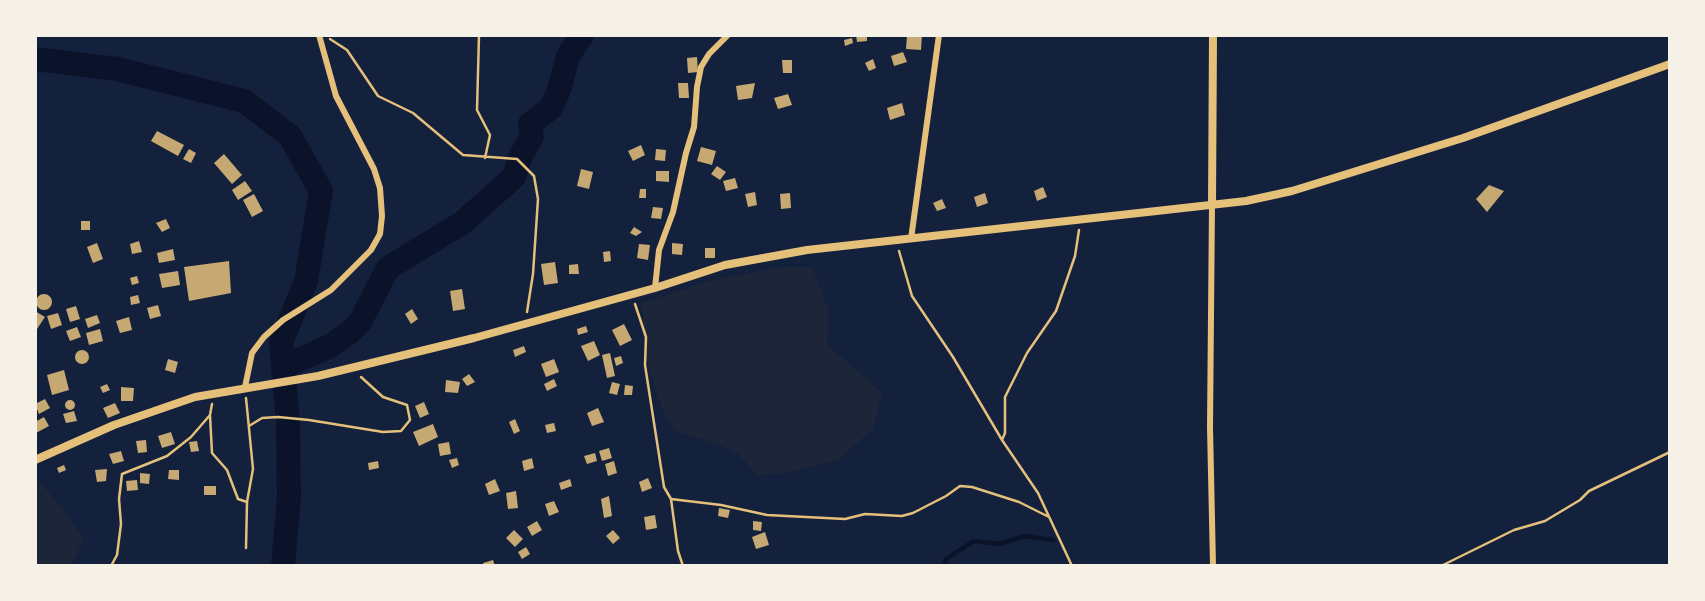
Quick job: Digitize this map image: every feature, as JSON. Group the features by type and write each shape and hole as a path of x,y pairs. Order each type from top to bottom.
{"street":[{"path":"245,387 252,353 283,320 331,290 371,250 380,234 380,188 374,169 336,96 319,35"},
{"path":"655,288 659,250 673,212 694,127 701,67 709,54 728,35"},
{"path":"911,239 939,35"},
{"path":"1213,35 1210,426 1213,566"},
{"path":"35,460 114,425 173,403 212,393 318,376 474,338 631,295 725,265 807,250 1247,201 1318,183 1463,138 1670,64"}],"path":[{"path":"324,35 347,50 378,96 413,113 463,155 517,159 534,176 538,199 533,274 526,315"},
{"path":"479,35 477,110 489,135 485,158"},
{"path":"1002,440 1005,433 1005,397 1027,353 1056,311 1074,256 1081,220"},
{"path":"895,241 912,296 1038,493 1072,566"},
{"path":"631,295 646,337 645,365 664,486 671,499 678,551 683,566"},
{"path":"249,426 262,418 278,417 383,432 401,431 410,420 407,405 383,397 351,368"},
{"path":"245,387 253,469 247,502 246,548"},
{"path":"212,393 212,453 227,470 238,499 247,502"},
{"path":"111,566 117,555 121,524 119,499 122,474 167,456 191,437 210,415"},
{"path":"1441,566 1514,530 1545,521 1580,500 1589,491 1670,452"},
{"path":"671,499 767,514 845,519 858,515 902,516 913,513 960,486 972,487 1018,502 1049,517"}],"shaded area":[{"path":"778,267 812,267 829,311 827,344 882,393 873,429 838,460 786,473 758,475 738,454 715,443 677,432 663,411 645,355 642,303 706,282"},
{"path":"39,481 84,540 70,566 35,566 35,485"}],"building":[{"path":"856,35 867,35 867,41 857,42"},
{"path":"907,35 922,35 921,50 906,49"},
{"path":"852,38 853,43 845,46 844,40"},
{"path":"903,52 907,62 894,66 891,56"},
{"path":"697,57 698,72 688,73 687,58"},
{"path":"873,59 876,68 869,71 865,63"},
{"path":"782,60 792,60 792,73 783,73"},
{"path":"678,83 688,83 689,98 679,98"},
{"path":"755,83 752,98 738,100 736,86"},
{"path":"788,94 792,105 778,109 774,98"},
{"path":"902,103 905,115 890,120 887,108"},
{"path":"157,131 184,145 178,156 151,141"},
{"path":"641,145 645,155 633,161 628,151"},
{"path":"701,147 716,151 712,165 697,161"},
{"path":"189,149 196,153 191,163 183,159"},
{"path":"656,149 666,150 665,161 655,160"},
{"path":"224,154 242,175 232,184 214,163"},
{"path":"717,166 726,172 720,180 711,174"},
{"path":"581,169 593,172 589,189 577,186"},
{"path":"656,171 669,171 669,182 656,181"},
{"path":"735,178 738,188 726,191 723,181"},
{"path":"245,181 252,191 238,200 232,190"},
{"path":"1489,185 1504,191 1487,212 1476,199"},
{"path":"1043,187 1047,197 1037,201 1034,191"},
{"path":"640,189 646,189 646,198 639,198"},
{"path":"755,192 757,205 748,207 745,194"},
{"path":"790,193 791,208 781,209 780,194"},
{"path":"985,193 988,203 977,207 974,197"},
{"path":"254,194 263,211 252,217 243,200"},
{"path":"942,199 946,208 937,211 933,203"},
{"path":"653,207 663,208 661,219 651,218"},
{"path":"166,219 170,228 162,232 156,223"},
{"path":"81,221 90,221 90,230 81,230"},
{"path":"634,227 642,232 636,236 630,233"},
{"path":"139,241 142,252 132,254 130,244"},
{"path":"97,243 103,259 93,263 87,247"},
{"path":"672,243 683,244 682,255 672,254"},
{"path":"639,244 650,245 648,260 637,258"},
{"path":"705,248 715,248 715,258 705,258"},
{"path":"173,249 175,260 159,263 157,253"},
{"path":"610,251 611,261 604,262 603,252"},
{"path":"229,261 231,293 189,301 184,267"},
{"path":"555,262 558,283 544,285 541,264"},
{"path":"578,264 579,274 569,274 569,265"},
{"path":"178,271 180,285 162,288 159,274"},
{"path":"137,276 139,283 132,285 130,278"},
{"path":"462,289 465,309 453,311 450,291"},
{"path":"41,294 47,294 52,302 50,308 41,310 36,305 36,299"},
{"path":"138,295 140,303 131,305 130,297"},
{"path":"158,305 161,316 150,319 147,308"},
{"path":"76,306 80,319 70,322 66,309"},
{"path":"412,309 418,319 411,324 405,314"},
{"path":"35,311 45,317 35,332"},
{"path":"58,313 62,325 51,329 47,316"},
{"path":"97,315 100,323 88,328 85,319"},
{"path":"129,317 132,330 120,333 116,321"},
{"path":"624,324 632,340 620,346 612,330"},
{"path":"586,326 588,332 578,335 577,329"},
{"path":"77,327 81,337 70,341 66,331"},
{"path":"100,329 103,341 89,345 86,333"},
{"path":"594,341 600,355 588,361 581,346"},
{"path":"524,346 526,352 515,357 513,350"},
{"path":"79,350 85,350 89,357 85,364 79,364 75,360 75,354"},
{"path":"610,353 615,376 607,378 602,355"},
{"path":"621,356 623,363 616,366 614,358"},
{"path":"168,359 178,362 175,373 165,370"},
{"path":"554,359 559,372 546,377 541,364"},
{"path":"64,370 69,390 52,395 47,375"},
{"path":"469,374 475,382 467,386 462,379"},
{"path":"554,379 557,386 547,391 544,384"},
{"path":"446,380 460,382 458,393 445,392"},
{"path":"612,382 620,384 617,395 609,393"},
{"path":"107,384 110,390 103,393 100,387"},
{"path":"625,385 633,386 632,395 624,395"},
{"path":"121,387 134,388 133,401 121,401"},
{"path":"45,399 50,408 39,414 35,404"},
{"path":"70,400 75,405 70,410 65,405"},
{"path":"424,402 429,414 420,418 415,406"},
{"path":"115,403 120,413 108,418 103,408"},
{"path":"598,408 604,422 592,426 587,413"},
{"path":"74,411 77,421 66,423 63,414"},
{"path":"44,417 49,426 36,433 35,422"},
{"path":"515,419 520,431 514,434 509,422"},
{"path":"554,423 556,431 547,433 545,425"},
{"path":"433,424 438,437 419,446 413,432"},
{"path":"171,432 175,444 162,448 158,436"},
{"path":"146,440 147,452 138,453 136,441"},
{"path":"197,441 199,451 191,452 189,442"},
{"path":"449,442 451,454 440,456 438,444"},
{"path":"609,448 612,458 602,461 599,451"},
{"path":"121,451 124,461 113,464 109,454"},
{"path":"595,453 597,461 587,464 584,456"},
{"path":"457,458 459,465 452,468 449,460"},
{"path":"532,458 534,468 524,471 522,461"},
{"path":"378,461 379,468 369,470 368,463"},
{"path":"614,461 617,473 608,476 605,464"},
{"path":"64,465 66,470 59,473 57,468"},
{"path":"107,469 106,481 97,482 95,470"},
{"path":"169,470 179,470 179,480 168,479"},
{"path":"140,473 150,474 149,484 140,483"},
{"path":"648,478 652,488 642,492 639,482"},
{"path":"495,479 500,491 489,495 485,484"},
{"path":"570,479 572,486 561,490 559,483"},
{"path":"137,480 138,490 127,491 126,481"},
{"path":"204,486 216,486 216,495 204,495"},
{"path":"516,491 518,508 508,509 506,493"},
{"path":"609,496 612,516 604,518 601,499"},
{"path":"554,501 559,512 549,516 545,504"},
{"path":"719,508 730,510 728,518 718,516"},
{"path":"655,515 657,528 646,530 644,517"},
{"path":"537,521 542,530 532,536 527,527"},
{"path":"753,521 762,522 761,531 753,530"},
{"path":"514,530 523,539 515,547 506,538"},
{"path":"613,530 620,538 613,544 606,536"},
{"path":"765,532 769,545 756,549 752,537"},
{"path":"526,547 530,554 522,559 518,552"},
{"path":"493,560 495,566 484,566 483,563"}],"waterway":[{"path":"283,367 330,346 349,333 360,322 388,268 462,223 514,177 521,155 532,137 530,124 551,108 568,56 582,35"},
{"path":"35,59 117,69 244,101 290,136 321,191 306,281 281,343 288,422 289,497 283,566"},
{"path":"944,566 946,559 974,541 1000,544 1024,536 1053,540"}]}
